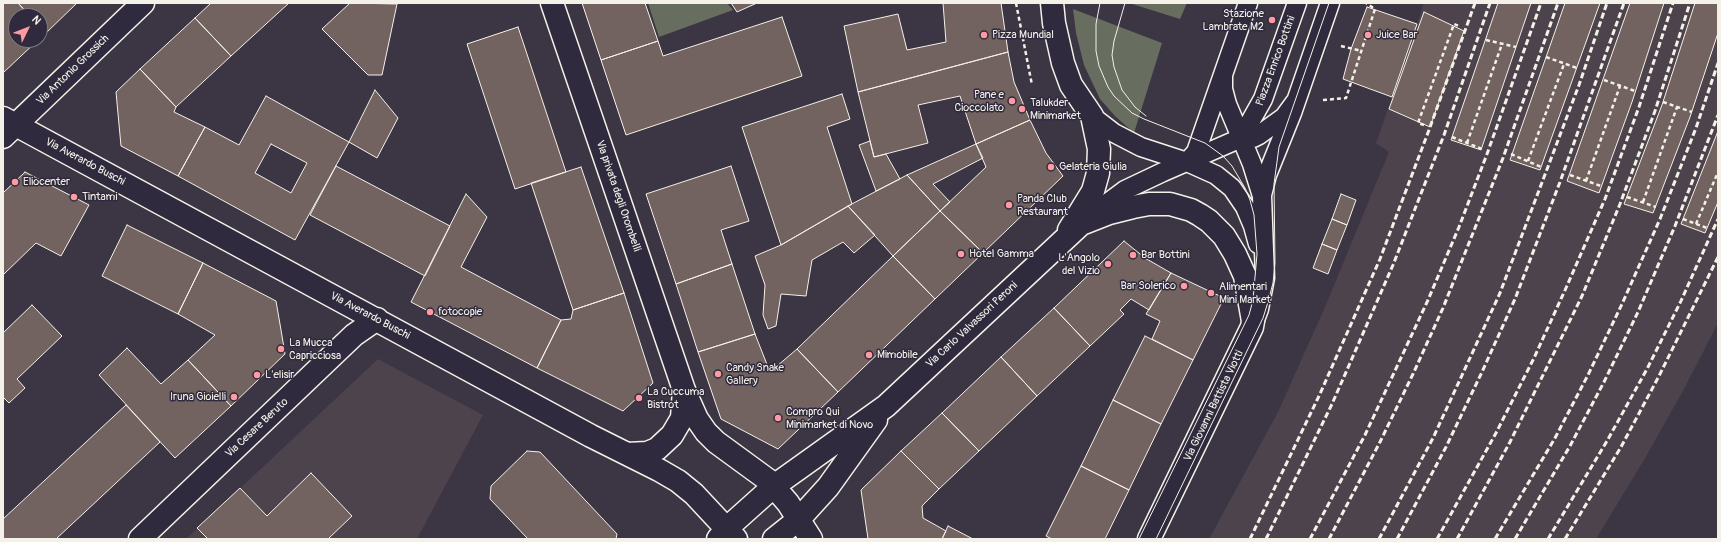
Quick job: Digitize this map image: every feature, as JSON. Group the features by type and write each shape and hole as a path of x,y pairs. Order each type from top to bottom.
{"street":[{"name":"Via Antonio Grossich","path":"7,127 143,3"},
{"name":"Via privata degli Orombelli","path":"552,3 684,390 696,419 716,442 774,486"},
{"path":"1052,3 1054,23 1063,63 1071,85 1092,116"},
{"name":"Via Carlo Valvassori Peroni","path":"1059,244 1082,210 1097,181 1100,149 1092,116"},
{"name":"Via Averardo Buschi","path":"7,127 377,319 678,481 694,494 727,536"},
{"path":"1081,224 1108,213 1149,204 1170,204 1191,210 1200,215 1224,236 1240,264 1245,276 1251,306 1252,327"},
{"name":"Via Carlo Valvassori Peroni","path":"727,536 774,486 886,406 1081,224"},
{"name":"Via Cesare Beruto","path":"140,539 354,335 377,319"},
{"name":"Via Giovanni Battista Viotti","path":"1149,539 1252,327"},
{"name":"Via privata degli Orombelli","path":"627,454 647,453 657,449 672,435 682,418 684,390"},
{"name":"Via Carlo Valvassori Peroni","path":"774,539 799,519 828,487 886,406"},
{"path":"774,486 799,519 811,539"}],"lane":[{"path":"1187,162 1196,152 1248,3"},
{"name":"Piazza Enrico Bottini","path":"1241,138 1263,99 1297,3"},
{"path":"1262,196 1267,175 1278,152 1330,3"},
{"path":"1223,77 1224,96 1257,178 1262,196 1265,268"},
{"path":"1187,162 1241,138 1253,138 1259,135 1284,117 1295,102"},
{"path":"1092,116 1114,133 1141,147 1187,162 1216,175 1232,188 1244,207 1253,226 1265,268"},
{"name":"Via Carlo Valvassori Peroni","path":"1081,224 1102,206 1125,190 1187,162"},
{"name":"Via Giovanni Battista Viotti","path":"1252,327 1259,309 1264,288 1265,268"}],"path":[{"path":"1016,3 1032,84"},
{"path":"1319,100 1346,98 1375,9 1366,3"},
{"path":"1424,125 1418,123 1454,24 1459,26"},
{"path":"1486,40 1516,47"},
{"path":"1467,143 1502,44"},
{"path":"1337,45 1362,51"},
{"path":"1546,57 1577,68"},
{"path":"1528,161 1564,64"},
{"path":"1604,80 1635,91"},
{"path":"1586,181 1620,86"},
{"path":"1663,102 1692,112"},
{"path":"1643,202 1677,107"},
{"path":"1452,136 1482,149"},
{"path":"1512,154 1541,167"},
{"path":"1696,224 1718,172"},
{"path":"1570,175 1601,186"},
{"path":"1627,197 1656,207"},
{"path":"1683,219 1707,228"}],"shaded area":[{"path":"1424,3 1718,3 1718,323 1683,391 1644,460 1596,539 1209,539 1278,412 1325,307 1389,152 1376,143 1392,97 1343,79 1351,49 1367,7 1417,24"},
{"path":"378,359 483,415 417,539 186,539"}],"green space":[{"path":"648,3 727,3 733,10 659,37"},
{"path":"1129,3 1187,3 1180,19"},
{"path":"1073,9 1162,43 1134,133 1115,116 1100,99 1084,65 1076,33"}],"building":[{"path":"3,3 18,3 23,8 8,8 8,48 30,48 3,73"},
{"path":"18,3 77,3 48,31 48,8 23,8"},
{"path":"211,3 289,3 231,56 195,18"},
{"path":"350,3 397,4 382,75 368,75 322,29"},
{"path":"582,3 645,3 658,41 601,60"},
{"path":"731,3 757,3 737,12"},
{"path":"943,3 1001,3 1008,52 858,92 844,26 898,14 907,50 946,42"},
{"path":"1498,3 1531,3 1481,150 1451,140"},
{"path":"1565,3 1600,3 1540,170 1510,160"},
{"path":"1630,3 1664,3 1632,102 1599,193 1567,181"},
{"path":"1695,3 1718,3 1718,33 1690,117 1653,213 1624,204 1662,105"},
{"path":"1367,7 1417,24 1392,97 1343,79 1351,49"},
{"path":"1424,12 1464,31 1430,127 1389,109"},
{"path":"782,17 802,76 626,135 601,60 658,41 663,56"},
{"path":"195,18 231,56 176,107 140,69"},
{"path":"518,27 566,172 515,189 467,44"},
{"path":"1008,52 1014,82 1030,120 976,144 960,96 918,105 928,143 874,157 858,92"},
{"path":"140,69 176,107 174,112 205,127 178,176 121,146 116,92"},
{"path":"375,90 398,118 377,158 349,142"},
{"path":"842,94 850,119 827,127 852,204 781,245 742,127"},
{"path":"266,96 349,142 295,240 178,176 205,127 239,145","holes":["271,144 307,163 291,193 255,173"]},
{"path":"1030,120 1046,153 1063,176 983,253 940,211 986,167 976,144"},
{"path":"1718,131 1718,202 1705,233 1681,224"},
{"path":"870,141 874,157 886,154 900,179 876,191 859,145"},
{"path":"976,144 983,158 933,184 950,202 940,211 907,175"},
{"path":"336,166 450,226 425,276 310,215"},
{"path":"731,166 749,221 721,230 732,264 676,284 646,194"},
{"path":"581,167 624,293 573,310 531,183"},
{"path":"25,172 89,205 61,256 36,243 3,275 3,193"},
{"path":"907,175 940,211 893,256 848,206"},
{"path":"466,194 487,217 461,267 561,320 537,368 411,302"},
{"path":"1341,194 1356,200 1347,225 1332,219"},
{"path":"848,206 875,235 854,253 843,242 812,260 806,296 781,294 776,326 768,329 763,315 765,285 755,256 781,245"},
{"path":"940,211 983,253 935,299 893,256"},
{"path":"1332,219 1347,225 1337,250 1322,244"},
{"path":"127,225 203,263 178,314 102,276"},
{"path":"1124,241 1145,258 1171,273 1149,310 1131,299 1120,310 1124,314 1090,346 1054,308"},
{"path":"1322,244 1337,250 1328,274 1313,268"},
{"path":"893,256 935,299 838,392 797,349"},
{"path":"203,263 276,301 285,354 231,406 188,360 215,335 178,314"},
{"path":"732,264 755,334 698,352 676,284"},
{"path":"1171,273 1224,298 1193,360 1152,339 1160,321 1146,314"},
{"path":"624,293 653,383 623,411 537,368 561,320 571,319 573,310"},
{"path":"32,305 62,336 17,379 25,388 9,403 3,397 3,333"},
{"path":"1054,308 1090,346 1037,396 1001,357"},
{"path":"755,334 770,372 797,349 838,392 778,449 721,419 698,352"},
{"path":"1145,336 1193,360 1161,424 1113,400"},
{"path":"127,348 161,384 188,360 231,406 175,458 99,375"},
{"path":"1001,357 1037,396 979,451 942,413"},
{"path":"1113,400 1161,424 1129,490 1081,466"},
{"path":"126,405 160,442 56,539 3,539 3,519"},
{"path":"942,413 979,451 939,489 901,451"},
{"path":"527,451 540,452 617,534 616,539 528,539 490,499 491,486"},
{"path":"901,451 939,489 922,506 923,518 946,531 942,539 868,539 861,490"},
{"path":"1081,466 1129,490 1105,539 1052,539 1046,536"},
{"path":"311,473 352,516 328,539 208,539 197,528 240,488 267,516"},
{"path":"948,526 973,539 942,539"}],"tram line":[{"path":"1100,3 1096,24 1096,51 1099,66 1108,87 1114,96 1132,113 1205,143 1223,156 1232,166 1250,200 1254,215 1257,254 1253,300 1249,315 1139,539"},
{"path":"1125,3 1114,41 1112,55 1114,67 1122,90 1135,107 1146,116"},
{"path":"1156,539 1263,318 1273,283 1275,263 1274,184 1279,147 1329,3"}],"railway":[{"path":"1250,539 1319,396 1380,259 1475,3"},
{"path":"1266,539 1332,404 1393,265 1444,135 1490,3"},
{"path":"1310,539 1365,435 1428,300 1459,227 1487,154 1541,3"},
{"path":"1329,539 1380,442 1443,308 1503,158 1558,3"},
{"path":"1379,539 1433,438 1500,293 1579,85 1607,3"},
{"path":"1397,539 1446,447 1515,299 1560,182 1624,3"},
{"path":"1437,539 1496,433 1534,358 1566,288 1605,199 1639,107 1673,3"},
{"path":"1457,539 1510,442 1582,296 1620,204 1655,111 1690,3"},
{"path":"1495,539 1555,438 1588,375 1622,304 1660,219 1696,128 1718,63"},
{"path":"1515,539 1570,446 1604,382 1638,312 1675,226 1718,115"},
{"path":"1548,539 1607,441 1647,369 1680,303 1718,219"},
{"path":"1565,539 1621,447 1659,376 1718,257"}],"place":[{"name":"Stazione Lambrate M2","path":"1272,20"},
{"name":"Pizza Mundial","path":"984,35"},
{"name":"Juice Bar","path":"1368,35"},
{"name":"Pane e Cioccolato","path":"1012,101"},
{"name":"Talukder Minimarket","path":"1022,109"},
{"name":"Gelateria Giulia","path":"1051,167"},
{"name":"Eliocenter","path":"15,182"},
{"name":"Tintami","path":"74,197"},
{"name":"Panda Club Restaurant","path":"1009,205"},
{"name":"Hotel Gamma","path":"961,254"},
{"name":"Bar Bottini","path":"1133,255"},
{"name":"L'Angolo del Vizio","path":"1108,264"},
{"name":"Bar Solerico","path":"1184,286"},
{"name":"Alimentari Mini Market","path":"1211,293"},
{"name":"fotocopie","path":"430,312"},
{"name":"La Mucca Capricciosa","path":"281,349"},
{"name":"Mimobile","path":"869,355"},
{"name":"Candy Snake Gallery","path":"718,374"},
{"name":"L'elisir","path":"257,375"},
{"name":"Iruna Gioielli","path":"234,397"},
{"name":"La Cuccuma Bistrot","path":"639,398"},
{"name":"Compro Qui Minimarket di Novo","path":"778,418"}]}
